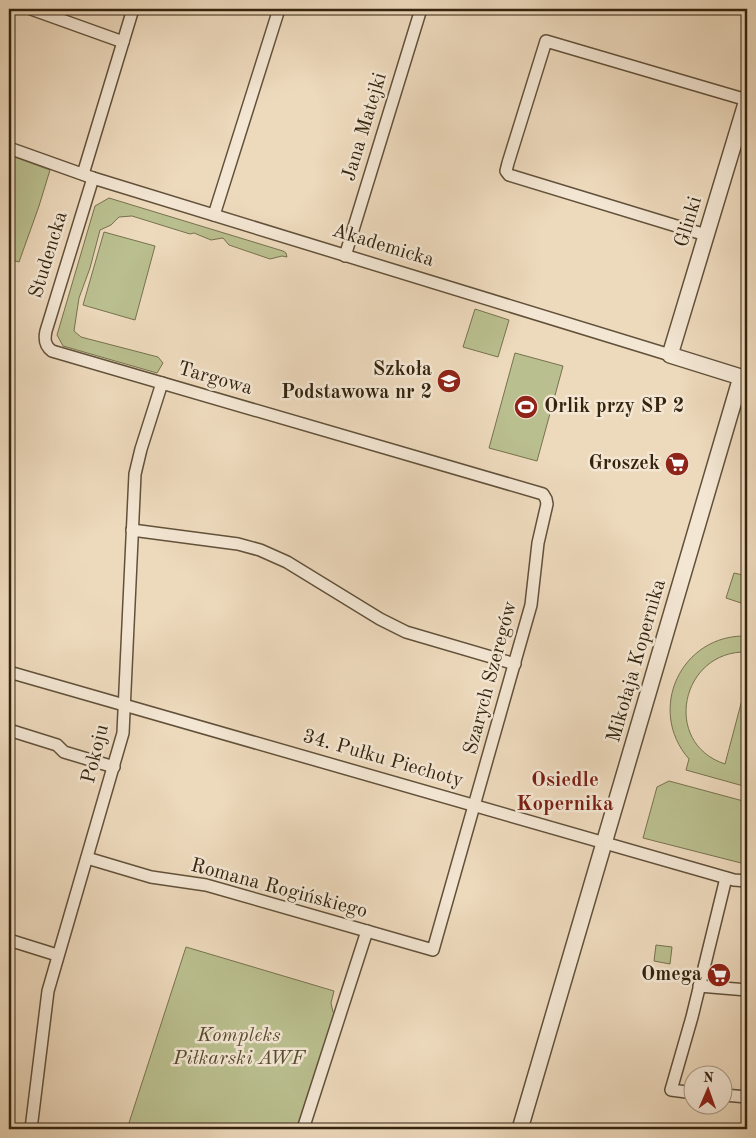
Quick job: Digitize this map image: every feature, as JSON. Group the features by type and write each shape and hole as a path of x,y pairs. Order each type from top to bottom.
{"street":[{"path":"31,9 123,42"},
{"name":"Studencka","path":"46,345 46,331 133,9"},
{"path":"214,216 278,9"},
{"name":"Jana Matejki","path":"345,256 421,9"},
{"path":"706,235 509,175 506,171 508,163 546,41 747,100"},
{"name":"Glinki","path":"670,355 747,100"},
{"name":"Akademicka","path":"9,148 88,176 214,216 744,378"},
{"name":"Targowa","path":"46,345 59,354 542,494 546,499"},
{"name":"Mikołaja Kopernika","path":"520,1129 744,378"},
{"name":"Pokoju","path":"31,1129 48,991 123,732 135,474 162,383"},
{"name":"Szarych Szeregów","path":"432,950 531,605 538,544 547,504 546,499"},
{"path":"132,530 238,544 260,550 287,562 380,619 406,632 515,664"},
{"name":"34. Pułku Piechoty","path":"9,672 726,878 747,881"},
{"path":"9,730 57,745 64,752 114,767"},
{"name":"Romana Rogińskiego","path":"87,858 151,877 206,885 432,950"},
{"path":"684,1092 671,1090 692,1017 726,878"},
{"path":"303,1129 366,931"},
{"path":"9,940 58,954"},
{"path":"699,986 747,990"},
{"path":"734,1095 747,1096"}],"green space":[{"path":"9,155 50,170 19,262 9,259"},
{"path":"109,198 283,251 287,257 282,256 270,259 229,245 223,238 211,240 194,233 190,234 132,216 119,217 111,225 100,230 90,268 79,298 74,331 81,337 158,357 163,363 157,373 63,346 57,335 95,206"},
{"path":"104,232 155,246 135,320 83,305"},
{"path":"475,309 509,320 498,357 463,347"},
{"name":"Orlik przy SP 2","path":"515,353 563,366 537,461 489,448"},
{"path":"734,573 747,576 747,605 726,598"},
{"path":"747,636 747,652 724,655 707,666 694,681 687,699 686,719 692,737 705,753 725,764 747,681 747,787 686,770 689,759 676,740 671,719 671,698 677,678 688,661 704,647 724,639"},
{"path":"669,781 747,802 747,855 745,864 643,838 657,787"},
{"path":"656,945 672,947 670,964 654,961"},
{"name":"Kompleks Piłkarski AWF","path":"186,947 334,991 331,1003 333,1012 336,1014 298,1129 127,1129"}],"place":[{"name":"Szkoła Podstawowa nr 2","path":"449,381"},
{"name":"Orlik przy SP 2","path":"526,407"},
{"name":"Groszek","path":"677,464"},
{"name":"Omega","path":"719,975"}],"district":[{"name":"Osiedle Kopernika","path":"565,792"}]}
